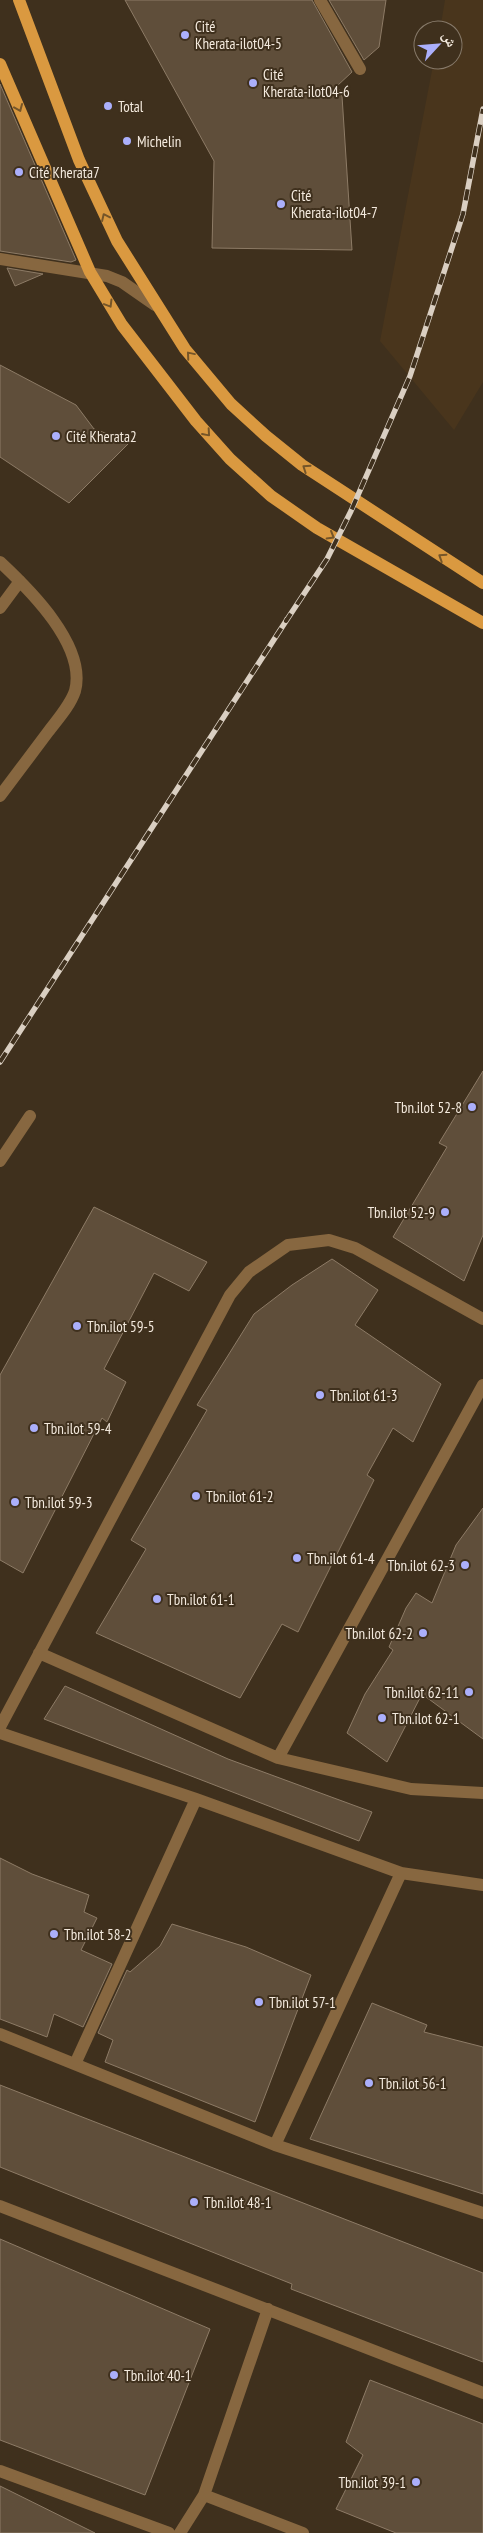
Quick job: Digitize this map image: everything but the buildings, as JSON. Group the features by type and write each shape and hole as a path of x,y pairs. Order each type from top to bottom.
{"main road":[{"path":"20,0 79,160 117,242 185,349 231,404 302,465 483,583"},
{"path":"0,64 90,272 122,325 171,390 230,459 271,496 317,528 483,623"}],"street":[{"path":"320,0 360,69"},
{"path":"0,259 107,276 122,282 156,305"},
{"path":"0,562 20,581 65,637 74,654 77,673 74,692 66,709 0,796"},
{"path":"0,608 20,581"},
{"path":"0,1161 30,1116"},
{"path":"0,1727 230,1295 249,1272 288,1245 329,1240 355,1248 483,1319"},
{"path":"278,1758 483,1385"},
{"path":"39,1653 278,1758 412,1789 483,1793"},
{"path":"0,1733 196,1800 401,1874 483,1885"},
{"path":"75,2064 196,1800"},
{"path":"274,2145 401,1874"},
{"path":"0,2034 274,2145 483,2213"},
{"path":"0,2206 483,2393"},
{"path":"180,2533 204,2495 268,2309"},
{"path":"0,2472 169,2533"},
{"path":"204,2495 302,2533"}],"shaded area":[{"path":"445,0 483,0 483,382 454,430 380,341 432,70 463,70 463,20 442,20"}],"railway":[{"path":"287,619 286,621 327,559 351,511 410,376 463,214 483,109"},
{"path":"0,1062 286,621"}],"place":[{"name":"Cité Kherata-ilot04-5","path":"185,35"},
{"name":"Cité Kherata-ilot04-6","path":"253,83"},
{"name":"Total","path":"108,106"},
{"name":"Michelin","path":"127,141"},
{"name":"Cité Kherata7","path":"19,172"},
{"name":"Cité Kherata-ilot04-7","path":"281,204"},
{"name":"Cité Kherata2","path":"56,436"},
{"name":"Tbn.ilot 52-8","path":"472,1107"},
{"name":"Tbn.ilot 52-9","path":"445,1212"},
{"name":"Tbn.ilot 59-5","path":"77,1326"},
{"name":"Tbn.ilot 61-3","path":"320,1395"},
{"name":"Tbn.ilot 59-4","path":"34,1428"},
{"name":"Tbn.ilot 61-2","path":"196,1496"},
{"name":"Tbn.ilot 59-3","path":"15,1502"},
{"name":"Tbn.ilot 61-4","path":"297,1558"},
{"name":"Tbn.ilot 62-3","path":"465,1565"},
{"name":"Tbn.ilot 61-1","path":"157,1599"},
{"name":"Tbn.ilot 62-2","path":"423,1633"},
{"name":"Tbn.ilot 62-11","path":"469,1692"},
{"name":"Tbn.ilot 62-1","path":"382,1718"},
{"name":"Tbn.ilot 58-2","path":"54,1934"},
{"name":"Tbn.ilot 57-1","path":"259,2002"},
{"name":"Tbn.ilot 56-1","path":"369,2083"},
{"name":"Tbn.ilot 48-1","path":"194,2202"},
{"name":"Tbn.ilot 40-1","path":"114,2375"},
{"name":"Tbn.ilot 39-1","path":"416,2482"}]}
